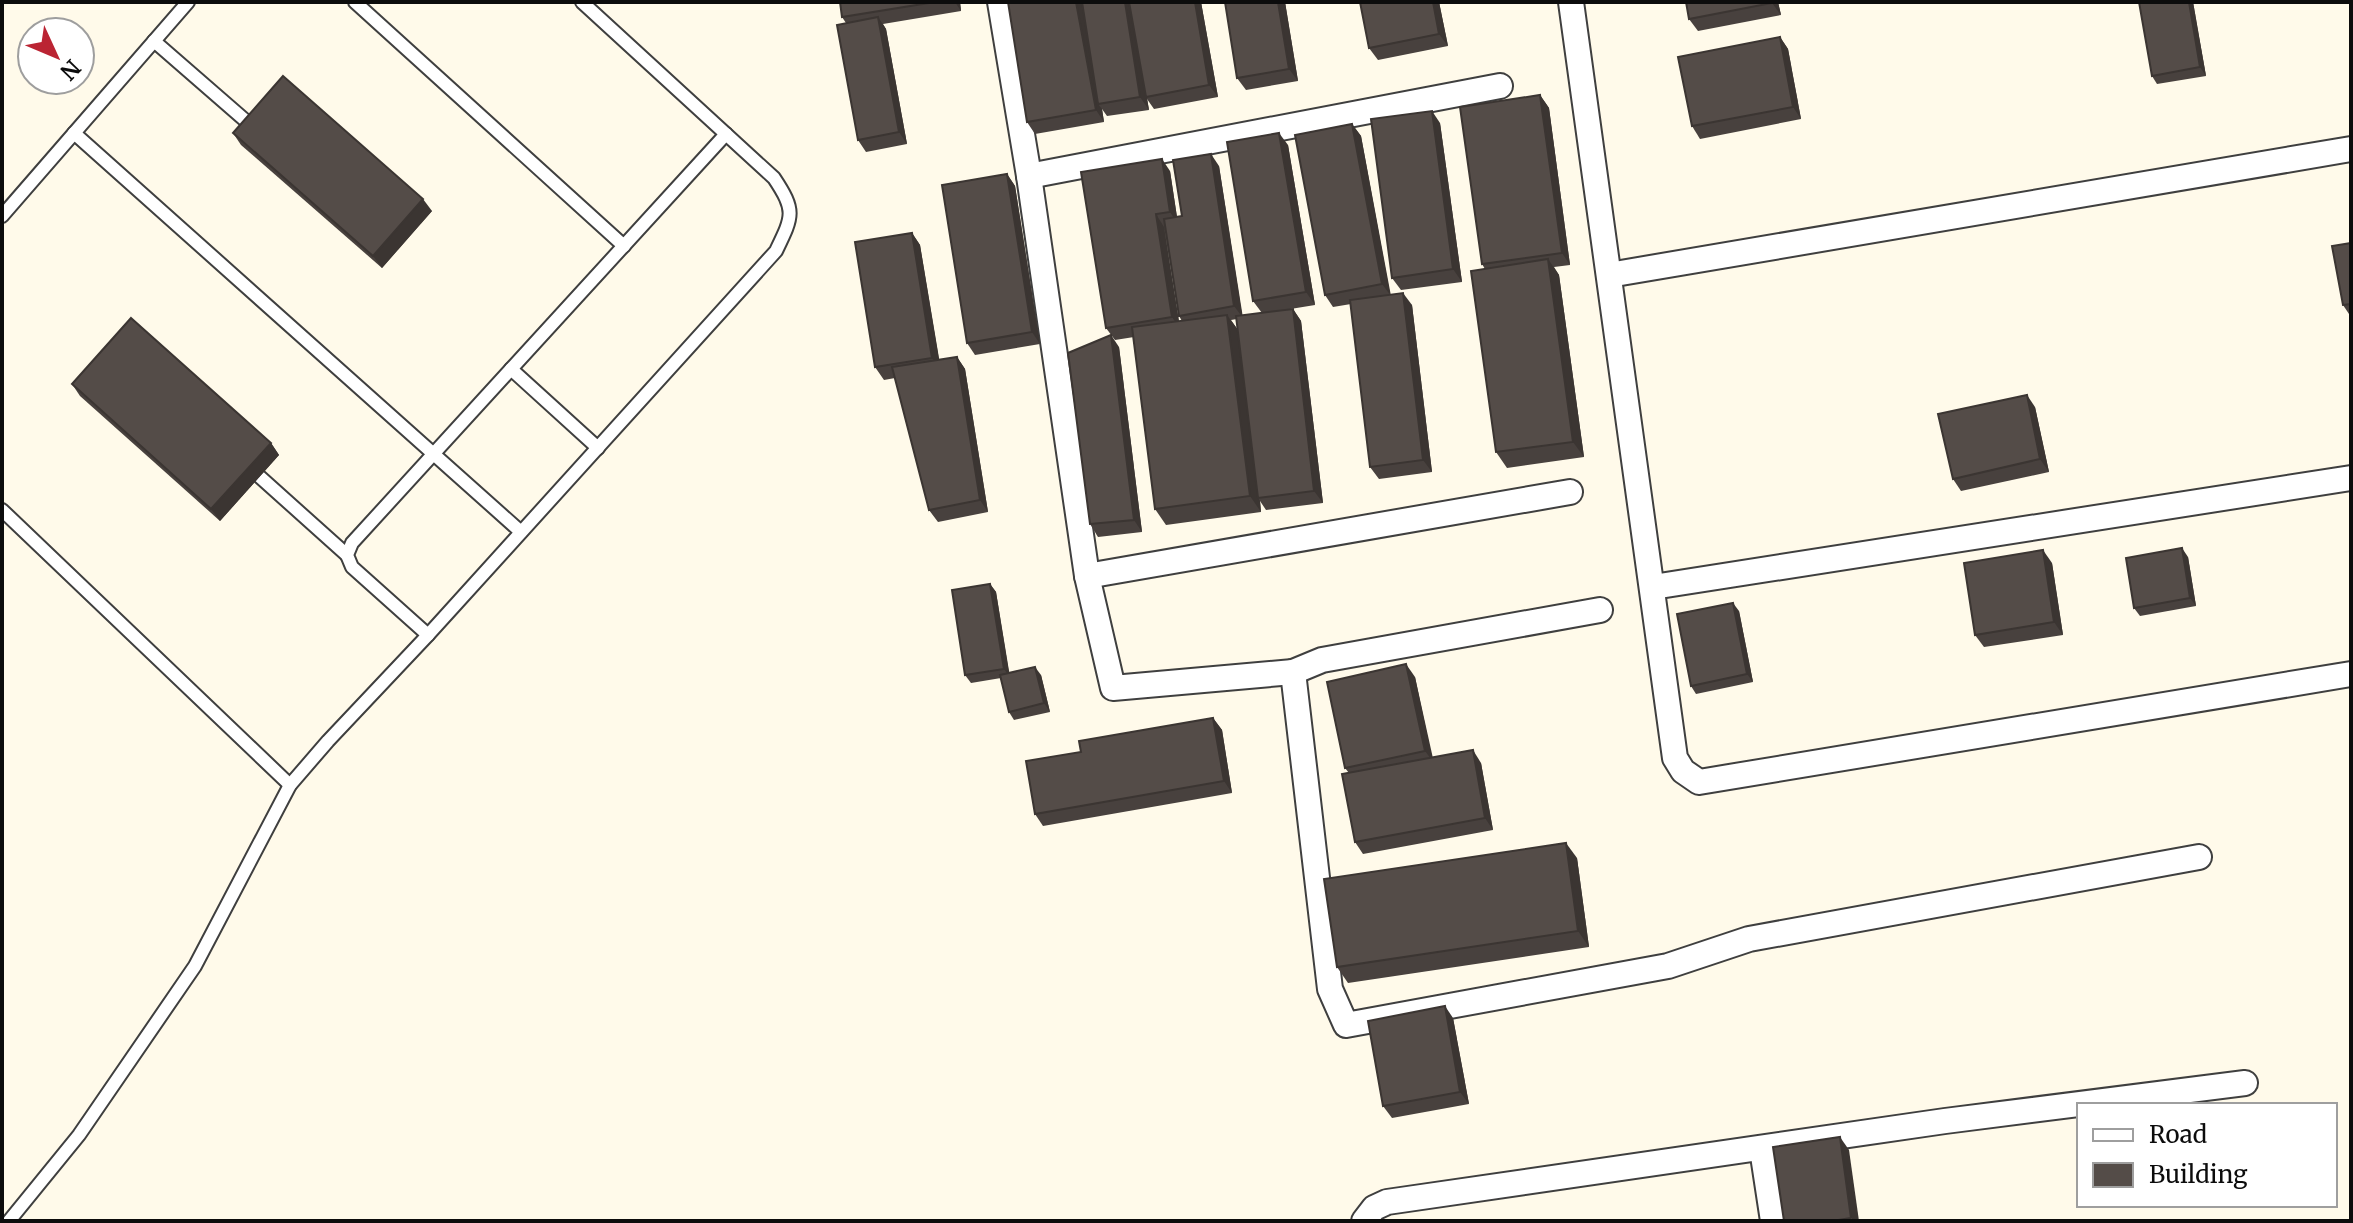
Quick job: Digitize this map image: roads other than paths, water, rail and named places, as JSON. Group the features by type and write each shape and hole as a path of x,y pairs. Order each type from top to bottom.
{"street":[{"path":"1000,2 1029,176 1087,576 1113,688 1293,672 1322,660 1600,610"},
{"path":"1571,2 1675,758 1683,771 1699,782 2351,674"},
{"path":"1029,176 1500,86"},
{"path":"1609,275 2351,149"},
{"path":"1653,587 2351,478"},
{"path":"1087,576 1570,492"},
{"path":"1293,672 1330,989 1346,1025 1668,966 1749,939 2199,857"},
{"path":"2087,1103 2245,1083"},
{"path":"1364,1221 1374,1208 1387,1202 2077,1104"},
{"path":"1762,1149 1773,1221"}],"lane":[{"path":"2,216 188,2"},
{"path":"355,2 624,246"},
{"path":"9,1221 79,1135 195,966 290,785 776,251 788,226 790,202 774,178 582,2"},
{"path":"154,41 255,129"},
{"path":"74,133 521,532"},
{"path":"347,555 352,543 726,134"},
{"path":"511,369 598,448"},
{"path":"260,477 347,555 352,567 428,635"},
{"path":"2,510 290,785"}]}
